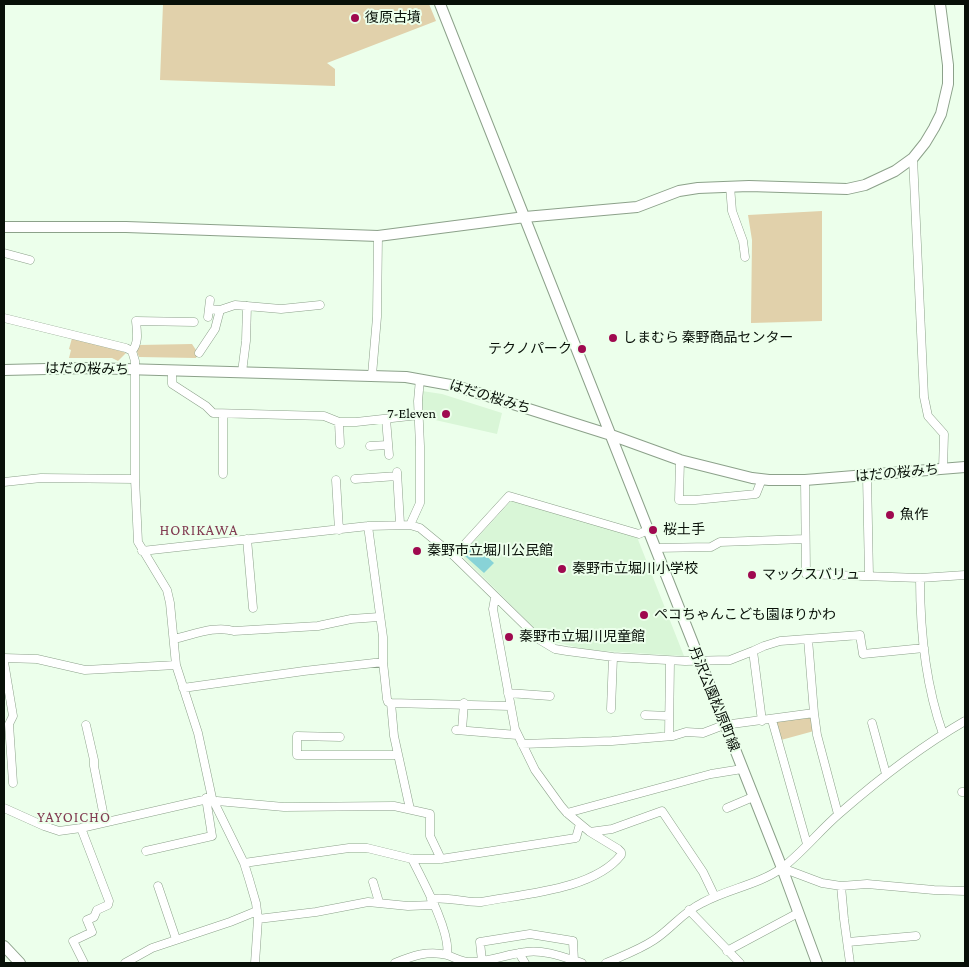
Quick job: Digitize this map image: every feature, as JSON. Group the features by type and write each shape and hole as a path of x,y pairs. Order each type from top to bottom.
{"street":[{"name":"丹沢公園松原町線","path":"440,4 698,660 782,868 817,963"},
{"path":"4,227 126,227 378,236 637,206 679,191 730,186 847,189 880,179 895,171 913,158 934,128 941,114 948,84 948,65 940,4"},
{"path":"913,158 924,397 928,416 944,434 943,469"},
{"path":"730,186 732,211 743,240 745,257"},
{"path":"372,375 377,317 378,236"},
{"path":"4,253 30,260"},
{"path":"209,308 220,310 235,305 280,309 320,305"},
{"path":"242,372 246,342 247,306"},
{"path":"199,353 215,329 220,310"},
{"path":"4,318 126,348 132,351 135,361 135,479 138,542 167,590 176,665 200,743 211,800 212,836 146,851"},
{"path":"132,351 136,346 136,321 194,322"},
{"name":"はだの桜みち","path":"4,370 58,368 372,375 420,379 456,386 611,435 680,460 762,479 805,480 965,467"},
{"path":"172,371 172,384 206,406 213,413 324,416 340,422 419,415"},
{"path":"410,524 420,503 418,401 420,379"},
{"path":"223,414 223,474"},
{"path":"386,419 389,455"},
{"path":"340,422 340,444"},
{"path":"370,446 388,445"},
{"path":"680,460 679,500 756,494 762,479"},
{"path":"356,478 366,481 398,474 400,524"},
{"path":"867,476 869,576"},
{"path":"4,482 41,478 135,479"},
{"path":"336,480 339,530"},
{"path":"805,480 806,574 920,578 965,575"},
{"path":"454,556 509,496 639,534 648,530"},
{"path":"142,551 368,526 410,524 420,528 454,556 540,640 548,646 567,651 613,658 670,662 730,660 772,643 860,635 863,654 924,648"},
{"path":"368,526 383,637 383,662 388,702 391,703 394,736 410,809"},
{"path":"247,539 253,608"},
{"path":"655,548 712,547 720,542 805,539"},
{"path":"920,578 924,648 929,687 943,734"},
{"path":"258,919 368,902 400,906 432,902 438,898 481,902 578,883 602,871 621,855 618,849 590,832 567,813 543,782 522,744 510,706 493,609 495,598"},
{"path":"174,639 214,630 228,629 234,631 318,626 351,619 379,617"},
{"path":"808,639 814,713 823,758 838,814"},
{"path":"754,651 762,721"},
{"path":"4,658 37,659 85,670 176,665"},
{"path":"611,709 613,658"},
{"path":"4,662 13,716 9,724 13,783"},
{"path":"183,688 304,670 383,662"},
{"path":"669,735 670,662"},
{"path":"508,693 550,696"},
{"path":"391,703 464,703 510,706"},
{"path":"464,703 459,730 518,734"},
{"path":"522,744 612,741 686,732 703,733 724,725 814,713"},
{"path":"645,715 669,716"},
{"path":"772,720 807,844"},
{"path":"606,963 642,948 656,939 689,910 782,868 838,814 886,774 965,721"},
{"path":"872,722 886,774"},
{"path":"86,725 105,822"},
{"path":"340,737 297,736 297,755 398,755"},
{"path":"567,813 710,774 742,769"},
{"path":"727,808 753,797"},
{"path":"211,800 244,863 257,911 255,963"},
{"path":"4,808 58,831 81,828 211,800 284,807 379,806 410,809 430,814 430,836 441,859"},
{"path":"590,832 612,829 662,811 694,859 715,897"},
{"path":"244,863 349,848 367,848 412,859 441,859 576,838 580,824"},
{"path":"81,828 108,901 108,905 97,910 94,917 87,920 92,932 73,942 84,963"},
{"path":"412,859 440,918 448,950 447,955"},
{"path":"782,868 813,881 842,886 867,884 965,891"},
{"path":"373,882 379,902"},
{"path":"158,886 176,939"},
{"path":"842,886 850,963"},
{"path":"689,910 736,962"},
{"path":"125,963 152,948 257,911"},
{"path":"727,951 798,914"},
{"path":"395,963 417,954 447,955 463,963 482,961 528,951 549,954 578,962 574,942 530,934 480,942 482,961"},
{"path":"528,951 530,934"},
{"path":"848,942 916,936"},
{"path":"4,946 20,963"},
{"path":"519,953 525,963"}],"shaded area":[{"path":"163,4 429,4 436,21 327,63 335,69 335,86 160,80"},
{"path":"822,211 822,321 751,323 752,240 748,215"},
{"path":"72,338 126,353 118,361 112,358 69,358"},
{"path":"192,344 198,353 196,358 139,357 136,349 139,345"},
{"path":"422,391 442,394 502,413 497,434 422,417"},
{"name":"秦野市立堀川小学校","path":"513,499 637,537 684,656 588,650 546,640 464,558 465,551"},
{"path":"810,716 814,731 781,740 776,723 778,721"}],"water":[{"path":"474,545 494,563 484,573 465,556"}],"place":[{"name":"復原古墳","path":"355,18"},
{"name":"しまむら 秦野商品センター","path":"613,338"},
{"name":"テクノパーク","path":"582,349"},
{"name":"7-Eleven","path":"446,414"},
{"name":"魚作","path":"890,515"},
{"name":"桜土手","path":"653,530"},
{"name":"秦野市立堀川公民館","path":"417,551"},
{"name":"秦野市立堀川小学校","path":"562,569"},
{"name":"マックスバリュ","path":"752,575"},
{"name":"ペコちゃんこども園ほりかわ","path":"644,615"},
{"name":"秦野市立堀川児童館","path":"509,637"}],"district":[{"name":"HORIKAWA","path":"199,530"},
{"name":"YAYOICHO","path":"74,817"}]}
